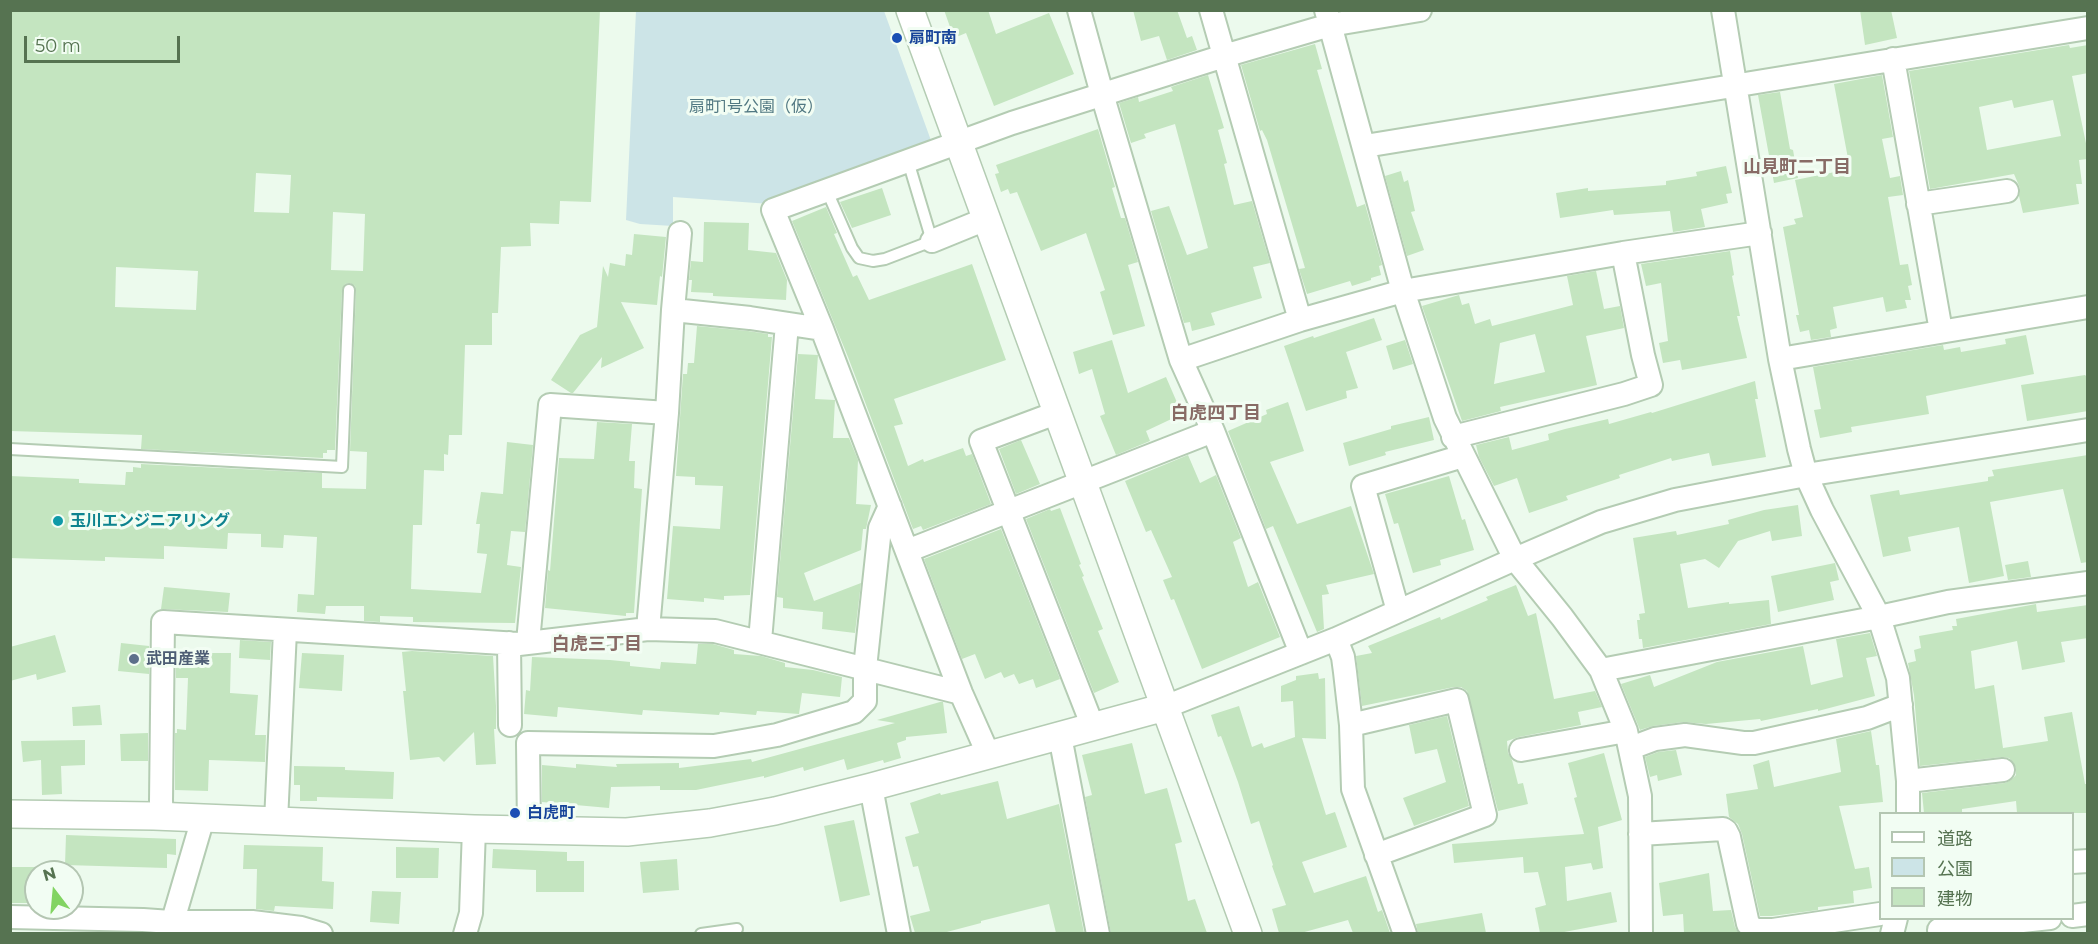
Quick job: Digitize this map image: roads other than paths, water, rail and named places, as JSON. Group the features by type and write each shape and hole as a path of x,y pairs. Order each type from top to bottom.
{"street":[{"path":"910,10 1248,933"},
{"path":"1079,10 1181,360 1213,431 1302,653"},
{"path":"1211,10 1300,320"},
{"path":"989,756 961,693 822,329 773,210 1012,123 1224,56 1328,18 1420,10"},
{"path":"1723,10 1780,359 1806,475 1879,617 1898,678 1908,781 1908,812"},
{"path":"1328,18 1403,291 1432,381 1458,447 1515,559 1601,670 1629,740 1640,796 1641,933"},
{"path":"1365,146 1736,87 2088,27"},
{"path":"1893,59 1941,331"},
{"path":"1918,204 2007,191"},
{"path":"933,241 986,219"},
{"path":"648,629 680,233"},
{"path":"1181,360 1300,320 1403,291 1623,253 1760,233"},
{"path":"1398,611 1363,486 1458,447 1651,385 1623,253"},
{"path":"1780,359 2088,307"},
{"path":"673,310 822,329"},
{"path":"760,641 787,324"},
{"path":"510,725 518,643 550,405 667,413"},
{"path":"1056,412 981,441 1093,727"},
{"path":"10,814 627,832 710,823 775,811 871,788 1165,707 1336,639 1601,522 1675,500 1806,475 2088,430"},
{"path":"907,551 1213,431"},
{"path":"529,830 528,743 714,746 777,735 854,712 865,700 879,528 890,506"},
{"path":"1601,670 1947,602 2088,583"},
{"path":"162,817 163,622 518,643 648,629 715,631 961,693"},
{"path":"276,821 285,631"},
{"path":"1336,639 1343,657 1351,725 1353,789 1405,933"},
{"path":"1351,725 1457,700 1485,815 1376,855"},
{"path":"1521,750 1685,735 1754,743 1866,718 1901,705"},
{"path":"1060,736 1098,933"},
{"path":"1908,781 2002,770"},
{"path":"871,788 899,933"},
{"path":"170,928 203,818"},
{"path":"465,933 471,913 474,829"},
{"path":"1640,834 1723,829 1726,831 1730,837 1748,924 1755,930 1773,930 1879,914"},
{"path":"10,917 143,920 170,928 274,924 321,933"},
{"path":"1939,930 2017,920"}],"lane":[{"path":"827,191 852,248 859,258 873,261 885,259 933,241 908,161"},
{"path":"10,449 342,466 349,290"},
{"path":"701,933 736,929"}],"place":[{"name":"扇町南","path":"897,38"},
{"name":"玉川エンジニアリング","path":"58,521"},
{"name":"武田産業","path":"134,659"},
{"name":"白虎町","path":"515,813"}],"district":[{"name":"山見町二丁目","path":"1797,168"},
{"name":"白虎四丁目","path":"1216,414"},
{"name":"白虎三丁目","path":"597,645"}],"park label":[{"name":"扇町1号公園（仮）","path":"756,107"}]}
